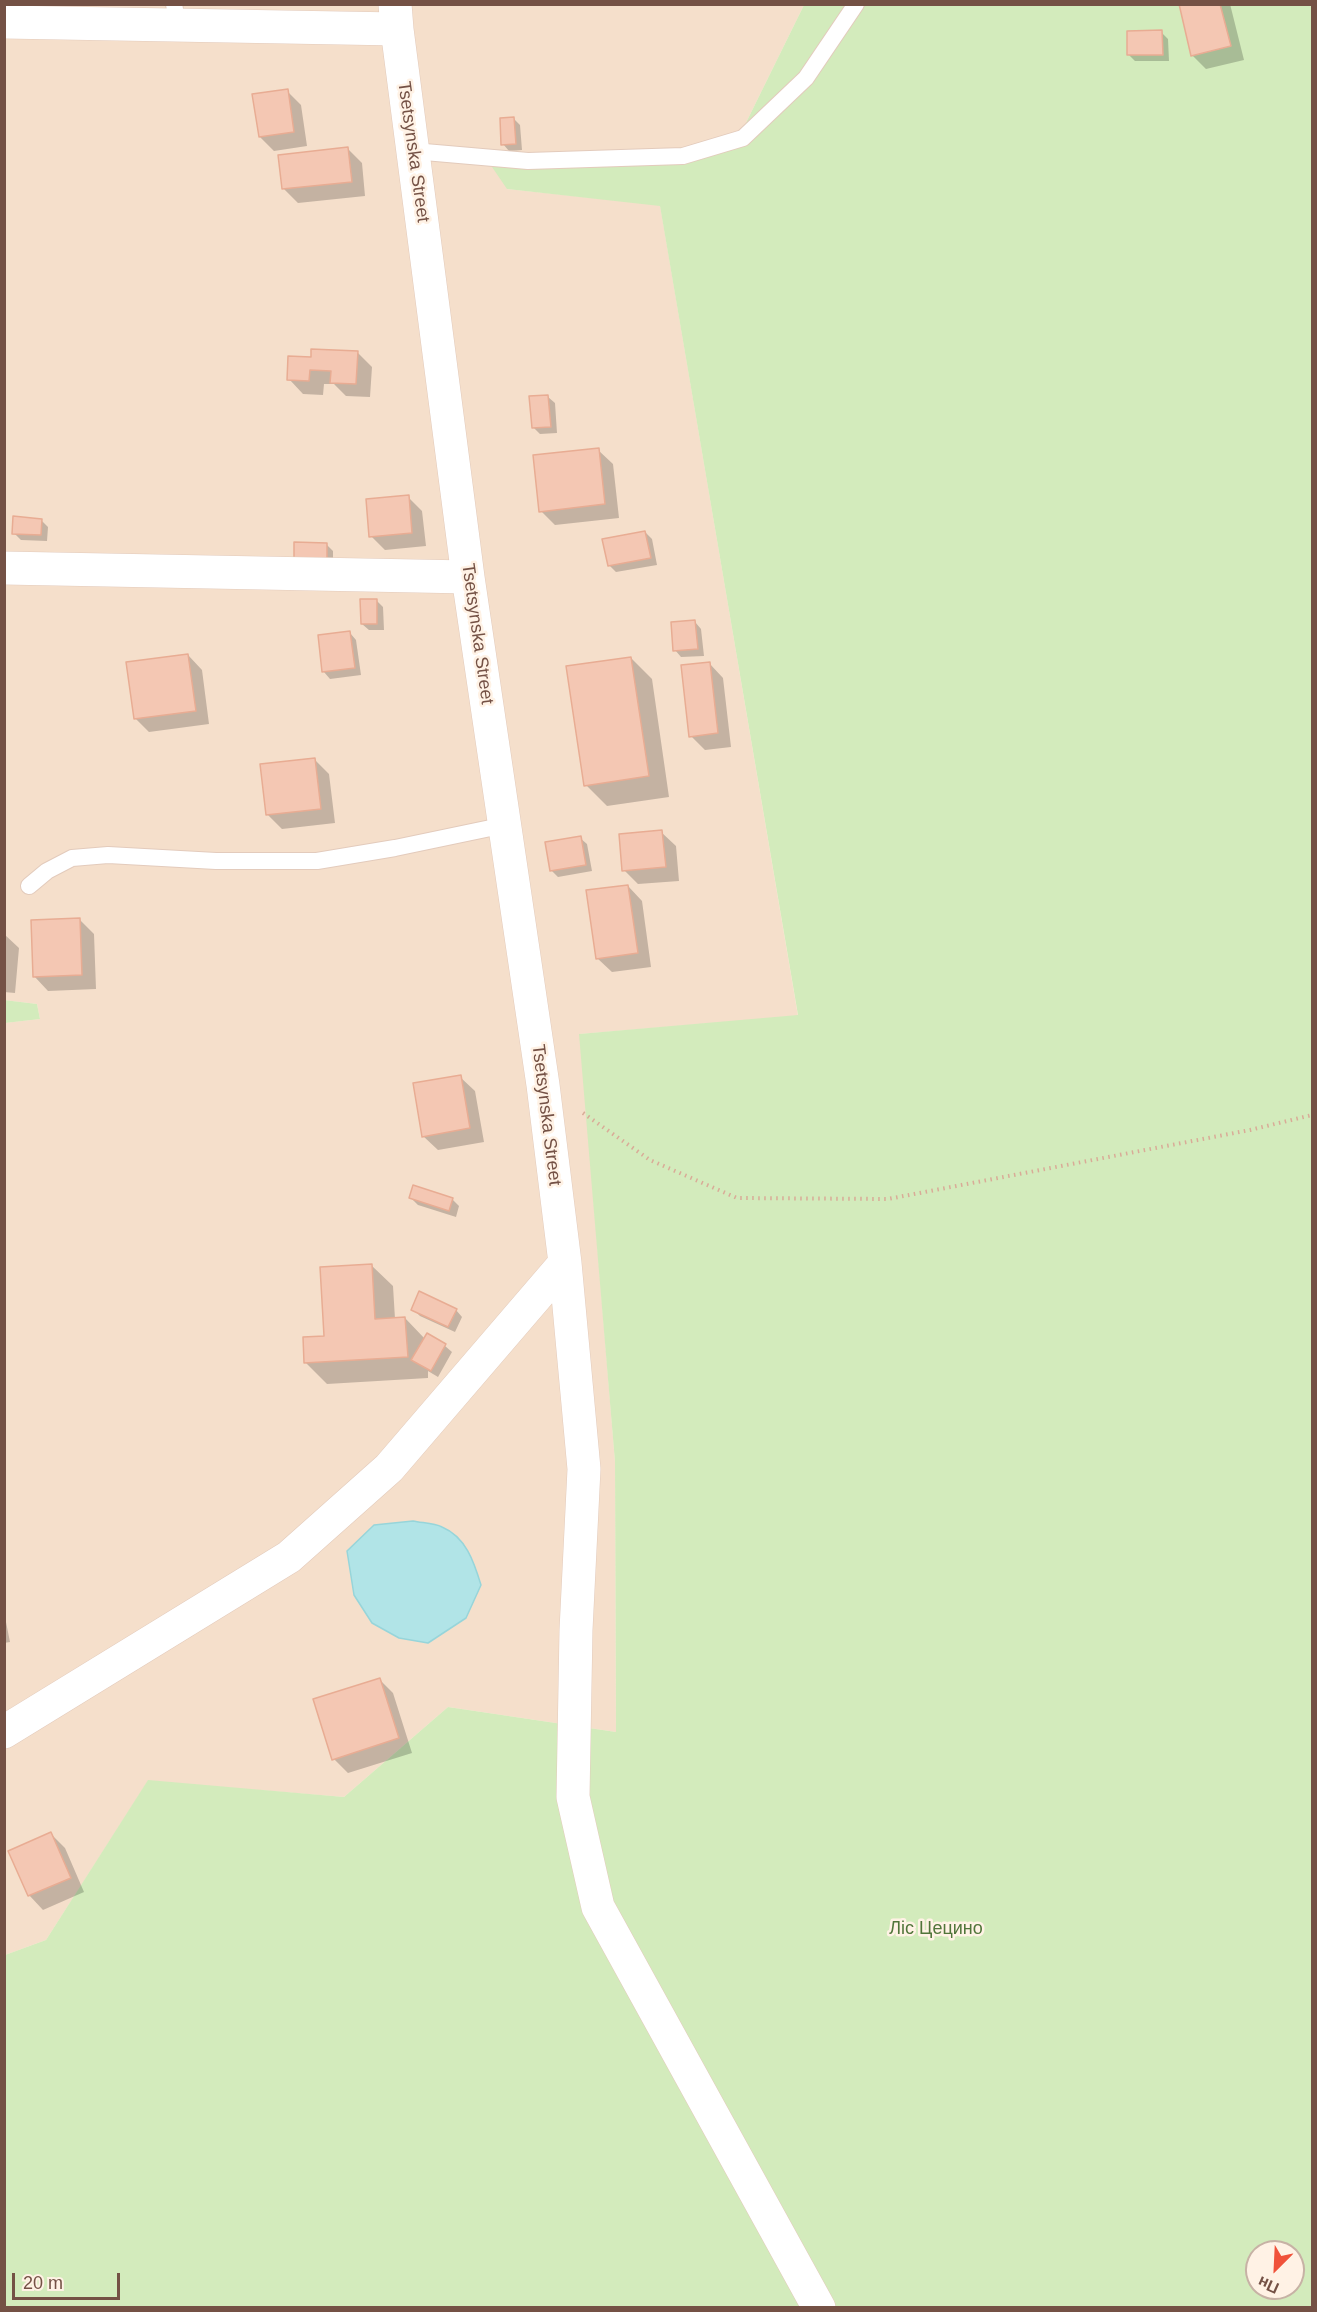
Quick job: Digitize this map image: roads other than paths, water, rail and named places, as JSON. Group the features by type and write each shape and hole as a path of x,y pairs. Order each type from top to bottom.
{"street":[{"path":"4,21 176,15 396,17"},
{"name":"Tsetsynska Street","path":"396,17 468,577 543,1085 565,1263 584,1469 576,1630 573,1797 598,1907 819,2307"},
{"path":"4,568 468,577"},
{"path":"4,1732 289,1557 389,1468 565,1263"}],"lane":[{"path":"413,151 528,161 683,156 743,138 806,78 856,4"},
{"path":"29,886 47,871 72,858 108,855 216,861 317,861 395,848 505,825"}],"water":[{"path":"413,1521 439,1526 457,1537 472,1559 481,1585 466,1618 428,1643 399,1638 372,1623 354,1595 347,1551 374,1525"}],"park label":[{"name":"Ліс Цецино","path":"936,1929"}]}
